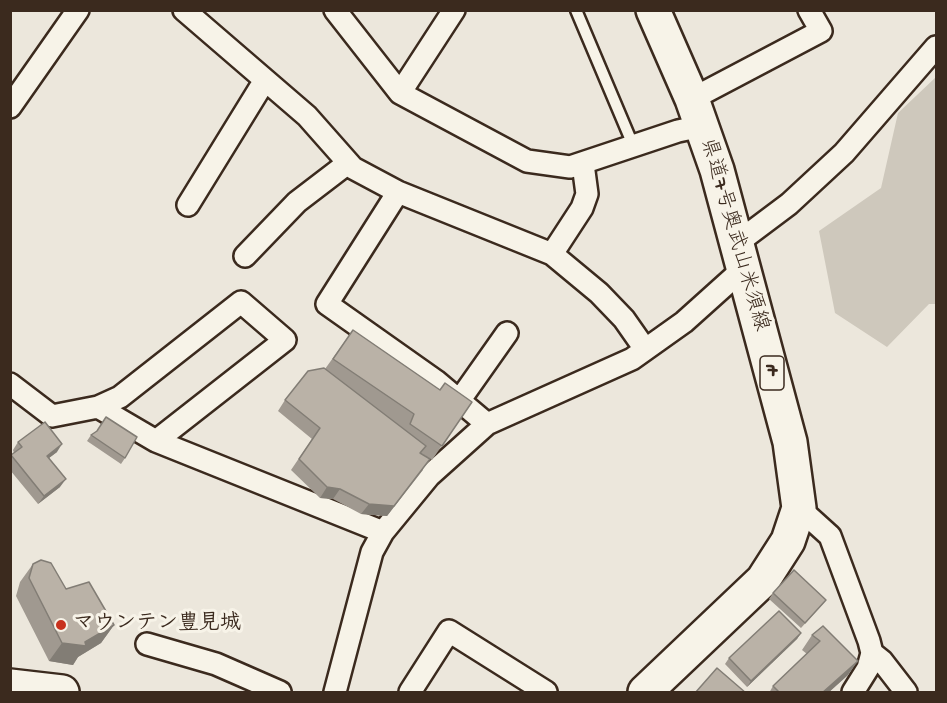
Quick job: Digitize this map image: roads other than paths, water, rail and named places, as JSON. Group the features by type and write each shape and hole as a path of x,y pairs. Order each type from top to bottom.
{"main road":[{"name":"県道7号奥武山米須線","path":"645,693 764,580 788,541 799,508 790,442 740,256 697,112 653,10"},
{"path":"10,686 62,693"}],"street":[{"path":"10,107 78,10"},
{"path":"184,10 308,116 348,163 398,192 552,255 599,293 624,319 645,349"},
{"path":"335,10 400,93 527,161 570,167 633,145 697,112 821,31 809,10"},
{"path":"400,93 454,10"},
{"path":"335,693 372,552 383,532 429,476 487,424 632,359 684,322 740,256 789,204 844,153 936,47"},
{"path":"188,205 265,80"},
{"path":"245,256 297,202 348,163"},
{"path":"552,255 582,208 587,194 583,164"},
{"path":"398,192 327,304 459,400 487,424"},
{"path":"10,384 52,416 98,407 120,398 241,302 285,340 156,441"},
{"path":"459,400 507,333"},
{"path":"98,407 156,441 383,532"},
{"path":"799,508 830,536 872,653 882,661 906,693"},
{"path":"410,693 449,631 546,693"},
{"path":"147,644 216,664 280,693"},
{"path":"853,693 868,668 872,653"}],"lane":[{"path":"576,10 633,145"}],"place":[{"name":"マウンテン豊見城","path":"61,625"}]}
